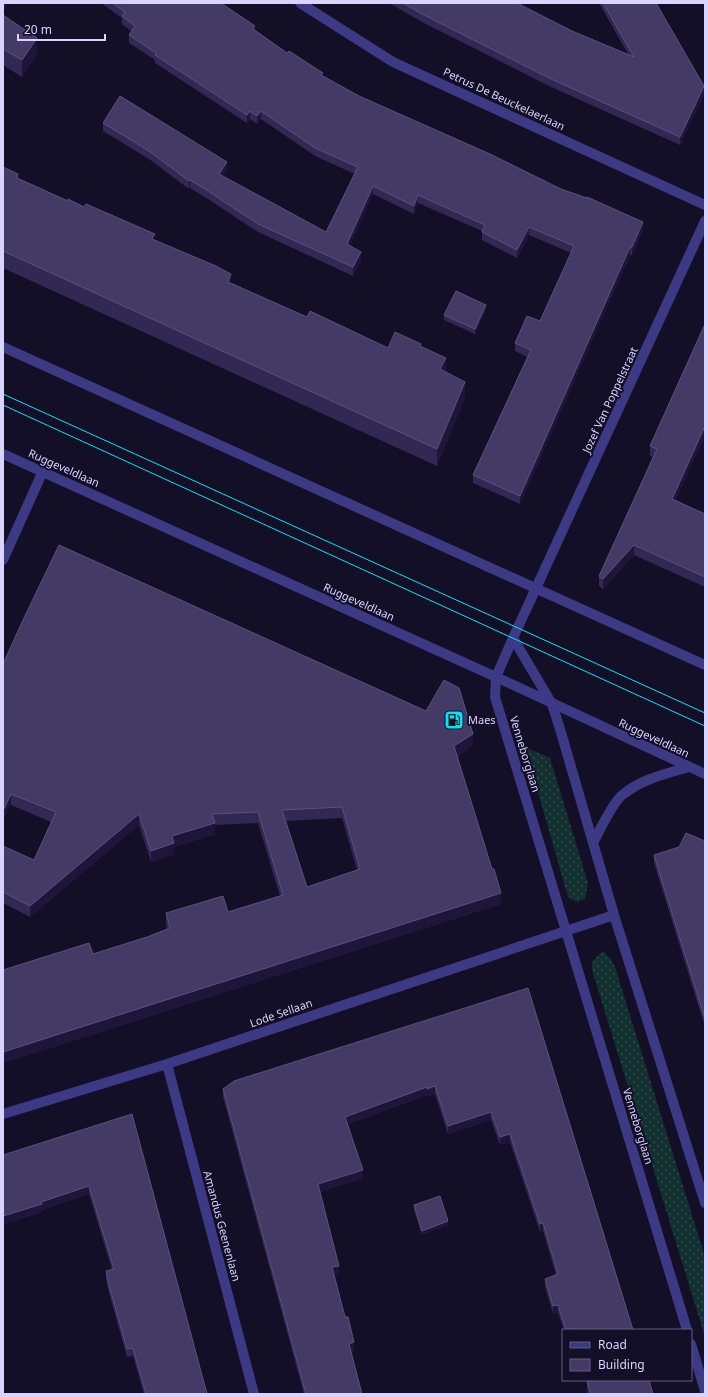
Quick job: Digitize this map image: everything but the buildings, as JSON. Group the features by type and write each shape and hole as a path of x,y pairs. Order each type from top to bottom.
{"street":[{"name":"Petrus De Beuckelaerlaan","path":"300,3 393,62 705,205"},
{"name":"Jozef Van Poppelstraat","path":"536,588 705,221"},
{"path":"3,348 705,665"},
{"name":"Ruggeveldlaan","path":"3,454 496,677 705,774"},
{"path":"3,560 43,471"},
{"name":"Venneborglaan","path":"536,588 496,677 495,697 687,1329"},
{"path":"513,638 552,704 594,841 614,915 705,1203"},
{"path":"594,841 620,797 646,780 689,767"},
{"path":"566,929 614,915"},
{"name":"Lode Sellaan","path":"3,1114 167,1064 566,929"},
{"name":"Amandus Geenenlaan","path":"167,1064 254,1394"},
{"path":"692,1347 704,1384"}],"green space":[{"path":"525,747 550,758 588,883 585,899 577,902 568,897"},
{"path":"603,951 611,959 615,967 705,1257 705,1337 592,970 592,962"}],"tram line":[{"path":"3,394 705,713"},
{"path":"3,405 705,726"}],"place":[{"name":"Maes","path":"454,720"}]}
